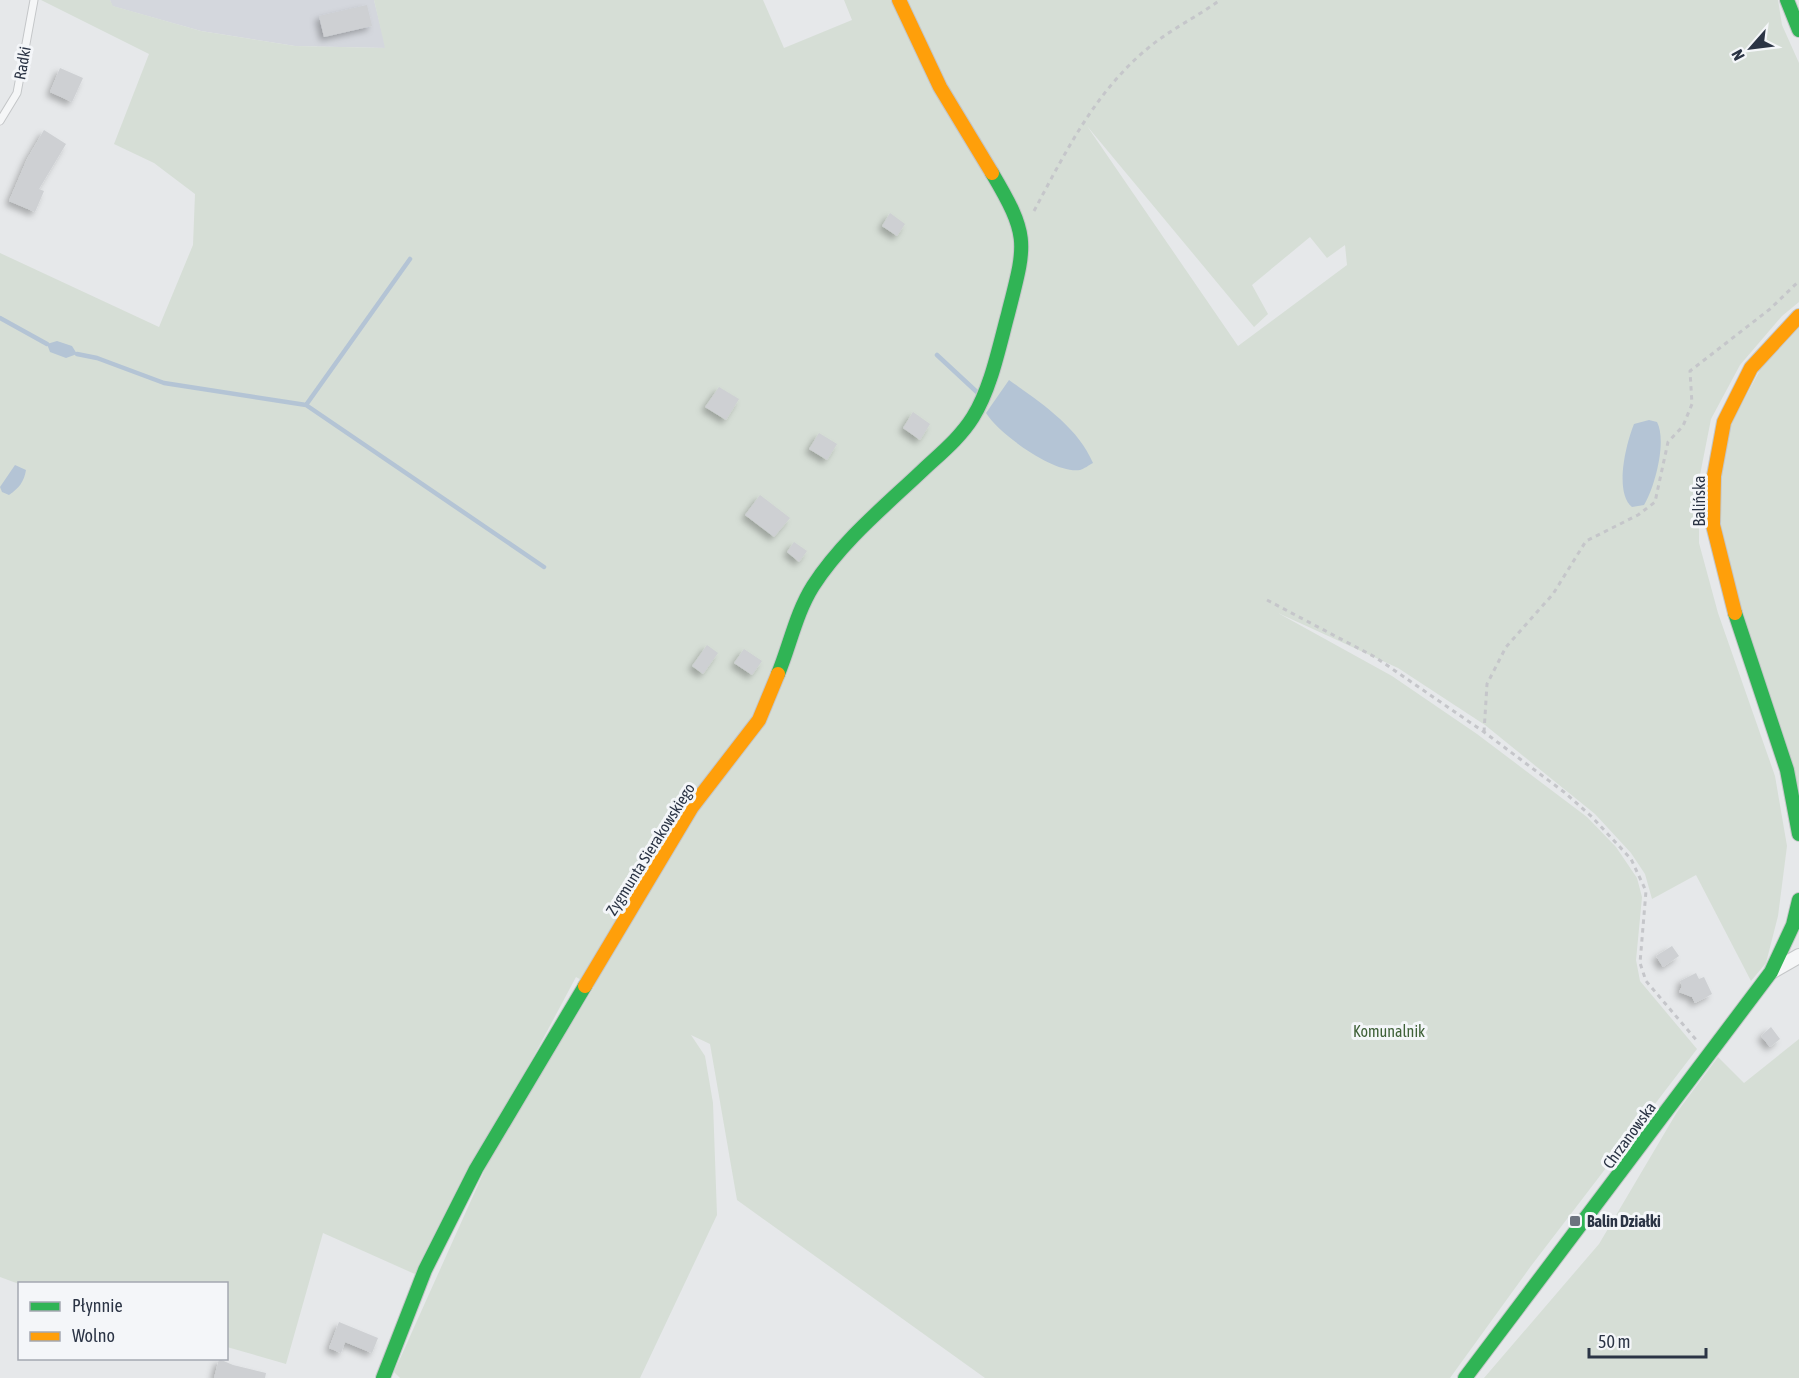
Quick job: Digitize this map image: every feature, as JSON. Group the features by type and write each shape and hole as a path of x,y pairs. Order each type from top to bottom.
{"street":[{"name":"Zygmunta Sierakowskiego","path":"383,1378 425,1270 476,1169 692,807 759,720 782,665 789,638 813,586 855,534 948,447 973,417 1002,341 1022,258 1022,234 1018,220 940,87 899,0"},
{"path":"1793,7 1799,30"},
{"name":"Balińska","path":"1799,316 1751,368 1724,422 1714,476 1713,525 1732,605 1787,770 1799,834"},
{"name":"Chrzanowska","path":"1465,1378 1510,1316 1579,1230 1771,972 1793,925 1799,900"},
{"path":"1771,972 1799,956"}],"lane":[{"name":"Radki","path":"0,121 17,93 34,0"}],"path":[{"path":"1033,213 1066,150 1107,88 1147,48 1220,0"},
{"path":"1484,732 1487,684 1506,647 1553,594 1586,541 1638,515 1655,502 1668,442 1683,426 1692,405 1690,371 1770,309 1799,281"},
{"path":"1267,600 1375,657 1484,732 1564,792 1607,833 1636,866 1646,891 1640,963 1646,981 1708,1055"}],"shaded area":[{"path":"110,0 374,0 386,48 295,46 201,31 112,6"}],"green space":[{"name":"Komunalnik","path":"41,0 110,0 113,6 201,31 295,46 385,48 374,0 763,0 784,48 852,20 844,0 1778,0 1782,25 1799,63 1799,302 1782,316 1740,365 1711,419 1699,480 1699,543 1718,613 1775,776 1787,846 1778,916 1766,963 1751,981 1696,875 1652,899 1645,874 1631,853 1595,814 1485,725 1398,668 1278,613 1392,676 1477,734 1587,817 1616,847 1637,878 1642,897 1636,960 1640,981 1697,1049 1531,1266 1450,1378 985,1378 737,1200 710,1044 691,1035 705,1056 713,1103 717,1215 640,1378 400,1378 394,1372 491,1156 594,987 576,977 417,1275 323,1233 286,1364 228,1347 228,1282 18,1284 0,1277 0,253 159,327 193,245 195,194 154,163 114,144 149,54","holes":["1087,126 1254,327 1268,314 1252,285 1310,237 1327,258 1345,245 1347,265 1238,346"]},
{"path":"1799,328 1799,789 1743,617 1720,520 1722,470 1731,424 1760,370"},
{"path":"1799,1039 1799,1378 1484,1378 1599,1244 1677,1112 1718,1057 1744,1083"}],"water":[{"path":"57,341 72,346 77,354 66,358 50,352 47,344"},
{"path":"1009,380 1057,416 1078,438 1093,463 1080,470 1069,470 1056,466 1028,451 993,422 986,413"},
{"path":"1649,420 1657,422 1660,430 1658,464 1644,505 1632,507 1624,491 1625,455 1634,424"},
{"path":"15,465 26,470 16,490 9,495 2,492 0,487"}],"building":[{"path":"367,5 372,26 324,37 319,16"},
{"path":"60,68 83,78 72,102 50,92"},
{"path":"44,130 66,144 39,189 44,191 35,212 9,201 27,159"},
{"path":"890,213 905,224 897,236 882,226"},
{"path":"719,387 739,399 726,420 705,407"},
{"path":"913,412 930,424 920,440 903,428"},
{"path":"819,433 837,444 827,460 809,449"},
{"path":"760,495 790,518 774,537 745,515"},
{"path":"794,542 807,551 799,562 787,552"},
{"path":"707,645 718,653 703,674 692,666"},
{"path":"744,649 762,661 752,675 734,663"},
{"path":"1672,946 1679,956 1663,967 1656,956"},
{"path":"1696,973 1699,979 1704,977 1712,994 1695,1003 1692,997 1679,992 1682,986 1680,981"},
{"path":"1771,1027 1780,1039 1770,1047 1761,1036"},
{"path":"339,1322 378,1338 372,1353 345,1342 341,1353 329,1348"},
{"path":"219,1360 266,1373 265,1378 214,1378"}],"waterway":[{"path":"306,405 410,259"},
{"path":"0,318 47,344"},
{"path":"77,354 97,358 164,383 306,405 544,567"},
{"path":"937,355 979,394"}],"traffic: fast":[{"path":"1787,0 1799,30"},
{"path":"778,674 802,607 824,570 865,525 956,439 968,425 985,393 994,367 1021,255 1019,227 992,173"},
{"path":"1735,613 1787,770 1799,834"},
{"path":"1465,1378 1771,972 1793,925 1799,900"},
{"path":"383,1378 425,1270 476,1169 585,986"}],"traffic: slow":[{"path":"899,0 940,87 992,173"},
{"path":"1735,613 1713,525 1714,476 1724,422 1751,368 1799,316"},
{"path":"585,986 692,807 759,720 778,674"}],"place":[{"name":"Balin Działki","path":"1575,1221"}]}
